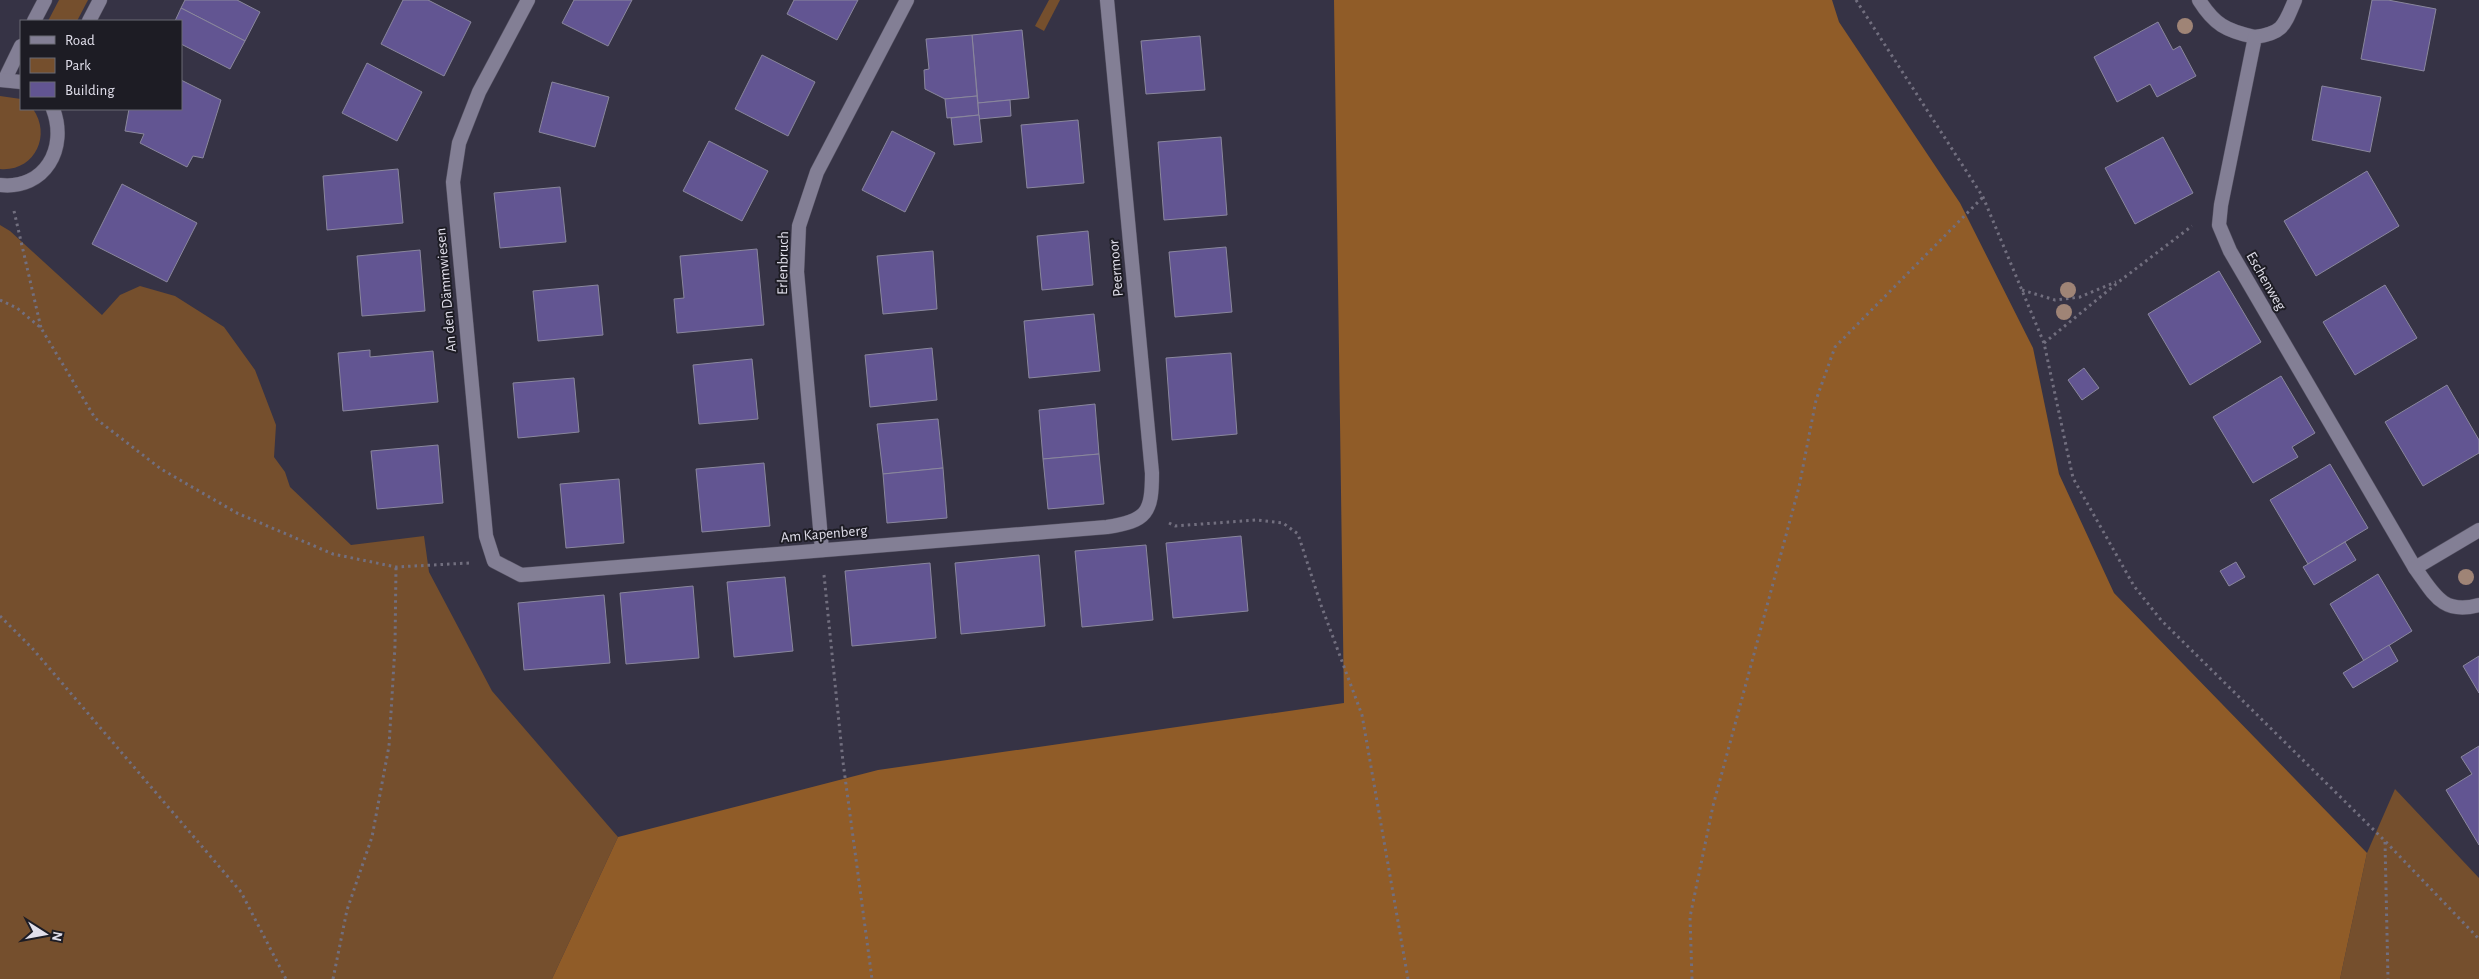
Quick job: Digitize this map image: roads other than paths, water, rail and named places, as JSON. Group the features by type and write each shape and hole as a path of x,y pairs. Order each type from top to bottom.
{"street":[{"path":"35,20 45,0"},
{"path":"90,20 100,0"},
{"name":"An den Dämmwiesen","path":"521,575 494,561 486,536 453,182 459,143 479,92 528,0"},
{"name":"Erlenbruch","path":"822,550 796,272 799,226 817,172 907,0"},
{"name":"Peermoor","path":"1106,0 1152,473 1152,497 1148,510 1130,524"},
{"path":"2199,0 2209,16 2224,28 2255,37 2274,34 2286,22 2294,0"},
{"name":"Eschenweg","path":"2255,37 2221,205 2219,225 2230,251 2415,568 2438,600 2453,609 2479,605"},
{"path":"20,48 2,79 20,82"},
{"path":"4,185 29,181 49,163 58,141 59,130 53,110"},
{"name":"Am Kapenberg","path":"521,575 1130,524"},
{"path":"2415,568 2479,530"}]}
